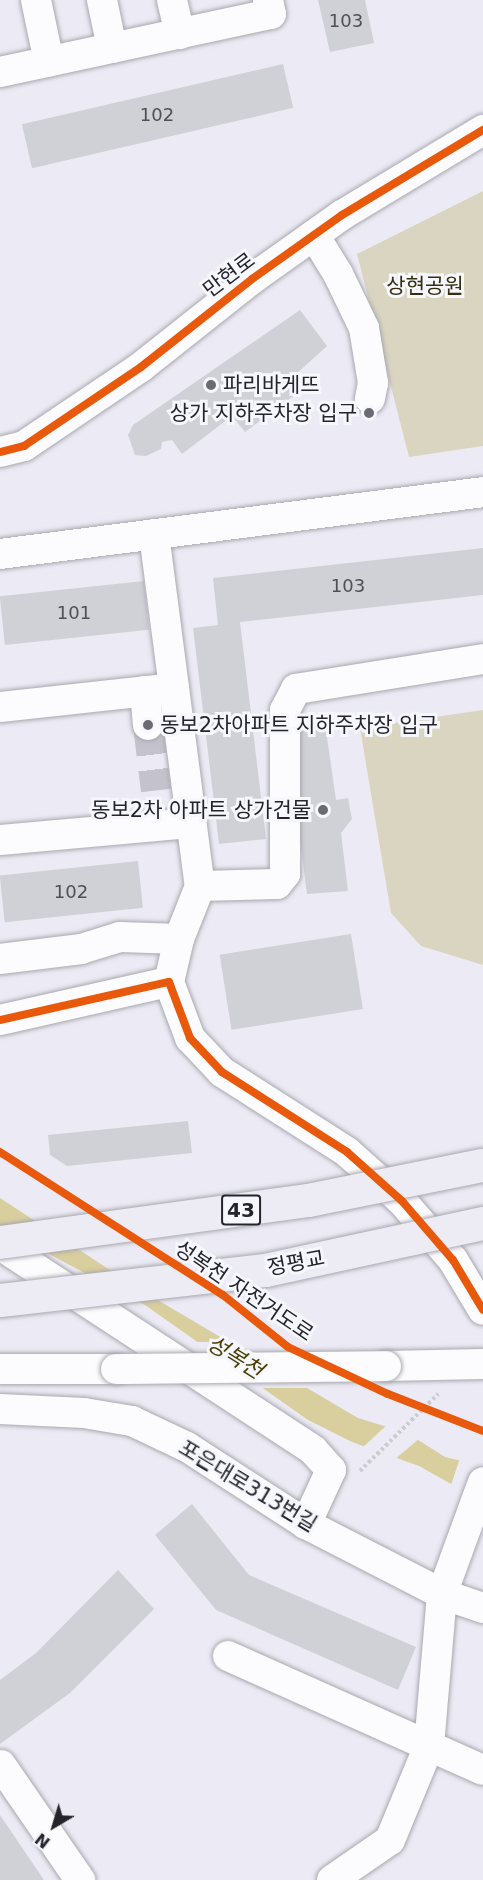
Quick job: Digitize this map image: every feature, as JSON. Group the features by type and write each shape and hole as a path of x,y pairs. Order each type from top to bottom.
{"main road":[{"name":"43","path":"0,1244 308,1200 481,1165"},
{"name":"정평교","path":"0,1300 265,1270 483,1223"}],"street":[{"path":"36,0 49,62"},
{"path":"102,0 112,48"},
{"path":"172,0 180,34"},
{"path":"0,72 271,14 268,0"},
{"name":"만현로","path":"0,452 24,446 141,367 314,235 483,129"},
{"path":"314,235 338,274 364,328 373,383 370,399"},
{"path":"0,554 483,492"},
{"path":"154,534 200,886 179,939 169,982 190,1038 222,1072 348,1152 394,1194 453,1260 483,1310"},
{"path":"200,886 277,884 285,874 285,710 296,688 483,659"},
{"path":"0,707 174,688"},
{"path":"145,691 148,725"},
{"path":"0,840 190,823"},
{"path":"0,959 81,949 120,937 179,939"},
{"path":"0,1020 169,982"},
{"path":"0,1244 313,1450 331,1470 306,1524"},
{"path":"0,1369 483,1364"},
{"name":"포은대로313번길","path":"0,1410 84,1413 132,1421 187,1447 306,1524 442,1594 483,1608"},
{"path":"332,1880 363,1871 390,1840 429,1746 442,1594 466,1537 483,1482"},
{"path":"228,1656 483,1770"},
{"path":"1,1765 80,1880"}],"path":[{"path":"356,1475 437,1397"},
{"path":"409,1403 430,1411"}],"green space":[{"name":"상현공원","path":"483,191 483,446 409,457 357,254"},
{"path":"483,710 483,965 421,946 391,913 360,728"}],"water":[{"name":"성복천","path":"0,1198 139,1289 358,1418 407,1433 445,1457 483,1466 460,1489 419,1466 352,1442 308,1420 145,1305 0,1228"}],"pier":[{"path":"194,1342 240,1342 316,1388 256,1388"},
{"path":"389,1423 420,1438 394,1460 361,1449"},
{"path":"460,1458 483,1463 483,1500 450,1488"}],"building":[{"path":"318,0 365,0 374,43 330,52"},
{"path":"283,64 293,108 32,168 22,124"},
{"path":"300,310 327,346 294,376 299,392 245,432 232,416 182,454 172,440 162,442 161,449 146,456 135,455 128,435 133,425"},
{"path":"483,548 483,595 240,622 266,839 219,844 193,628 218,625 213,578"},
{"path":"144,581 149,630 5,645 0,596"},
{"name":"동보2차 아파트 상가건물","path":"325,723 336,800 348,798 352,819 341,833 348,891 307,894 286,732"},
{"path":"138,861 143,908 5,922 0,876"},
{"path":"351,934 363,1009 232,1030 220,955"},
{"path":"188,1121 192,1153 67,1166 50,1155 48,1135"},
{"path":"192,1504 249,1575 416,1647 398,1690 216,1610 155,1535"},
{"path":"118,1570 154,1609 70,1693 0,1744 0,1680 36,1653"},
{"path":"0,1815 44,1880 0,1880"}],"tunnel":[{"path":"148,725 156,791"}],"cycle path":[{"path":"0,452 24,446 141,367 252,279 342,215 483,130"},
{"path":"0,1020 169,982 190,1038 222,1072 347,1152 402,1201 453,1260 483,1310"},
{"name":"성복천 자전거도로","path":"0,1152 223,1295 288,1347 388,1394 483,1431"}],"place":[{"name":"파리바게뜨","path":"211,385"},
{"name":"상가 지하주차장 입구","path":"369,413"},
{"name":"동보2차아파트 지하주차장 입구","path":"148,725"},
{"name":"동보2차 아파트 상가건물","path":"323,810"}]}
